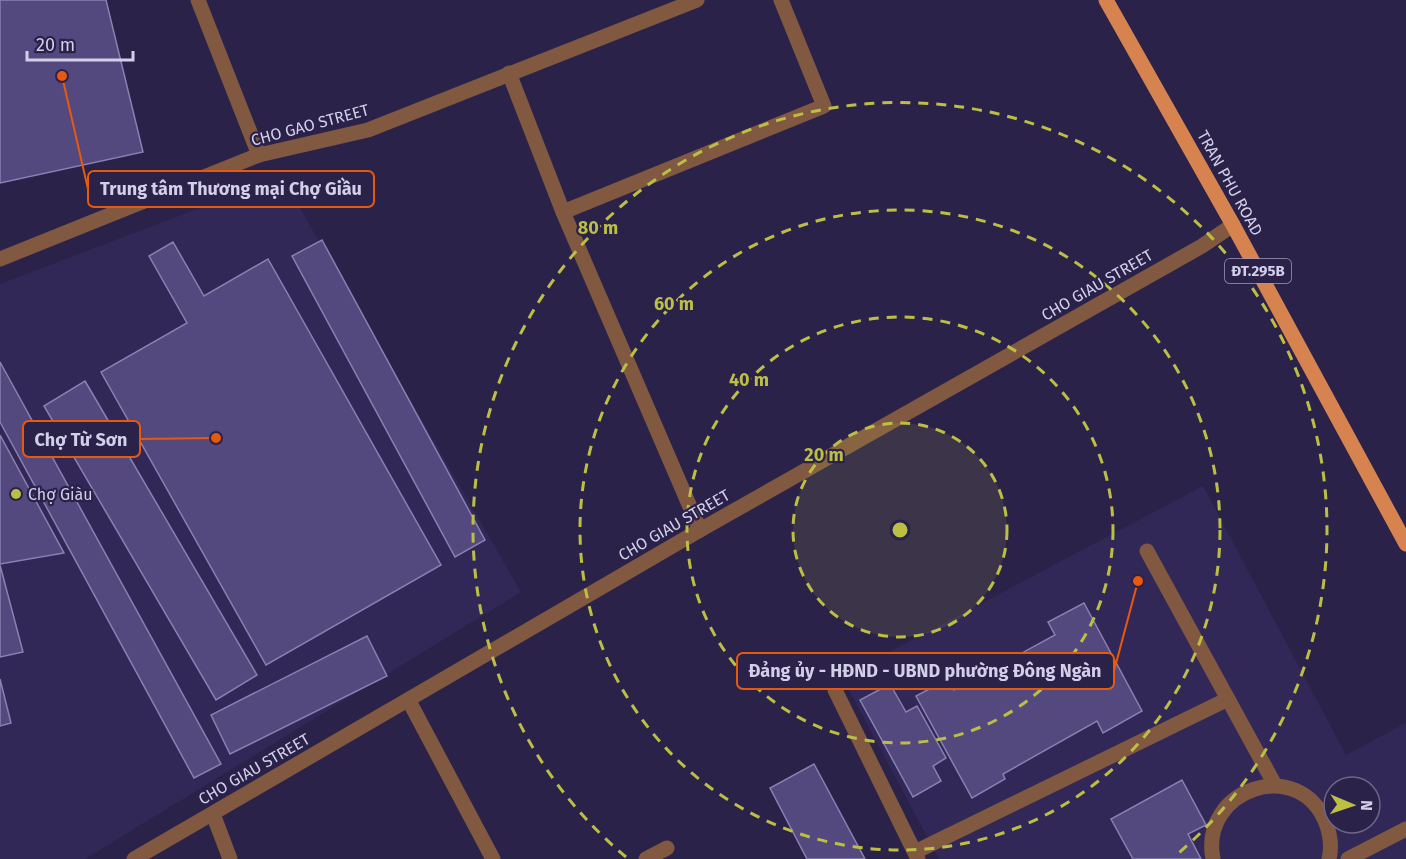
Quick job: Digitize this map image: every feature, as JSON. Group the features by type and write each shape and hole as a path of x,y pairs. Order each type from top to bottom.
{"main road":[{"name":"TRAN PHU ROAD","path":"1106,0 1233,225 1406,544"}],"street":[{"path":"198,0 259,155"},
{"name":"CHO GAO STREET","path":"0,259 259,155 368,130 678,3 697,0"},
{"path":"563,212 824,106 781,0"},
{"path":"509,73 563,212 700,530"},
{"name":"CHO GIAU STREET","path":"134,859 700,530 1192,252 1233,225"},
{"path":"1147,551 1275,785"},
{"path":"835,690 916,856 1228,699"},
{"path":"409,701 493,859"},
{"path":"1213,859 1211,848 1214,828 1223,810 1237,796 1255,788 1275,785 1294,790 1311,801 1323,816 1330,834 1329,859"},
{"path":"213,814 230,859"},
{"path":"1348,859 1406,829"},
{"path":"646,859 667,848"}],"shaded area":[{"path":"282,177 521,592 85,859 0,859 0,284"},
{"path":"1203,486 1346,755 1406,723 1406,859 939,859 842,677"}],"building":[{"path":"0,0 106,0 143,152 0,183"},
{"path":"322,240 485,540 455,557 292,256"},
{"path":"173,242 204,296 268,259 441,565 266,665 101,372 187,323 149,256"},
{"path":"0,362 221,764 194,778 0,422"},
{"path":"85,381 257,675 216,700 44,406"},
{"name":"Chợ Giàu","path":"0,435 64,553 0,564"},
{"path":"0,565 23,652 0,657"},
{"path":"1084,603 1142,711 1103,733 1097,721 1003,774 1005,779 972,798 916,696 948,679 954,690 1055,635 1048,622"},
{"path":"367,636 387,676 230,754 211,715"},
{"path":"0,679 11,723 0,726"},
{"path":"890,684 906,712 917,706 946,758 933,766 941,781 913,797 860,700"},
{"path":"814,764 865,859 807,859 770,788"},
{"path":"1182,780 1206,825 1188,834 1201,859 1133,859 1111,819"}],"place":[{"name":"Trung tâm Thương mại Chợ Giầu","path":"62,76"},
{"name":"Chợ Từ Sơn","path":"216,438"},
{"name":"Chợ Giàu","path":"16,494"},
{"name":"Đảng ủy - HĐND - UBND phường Đông Ngàn","path":"1138,581"}]}
